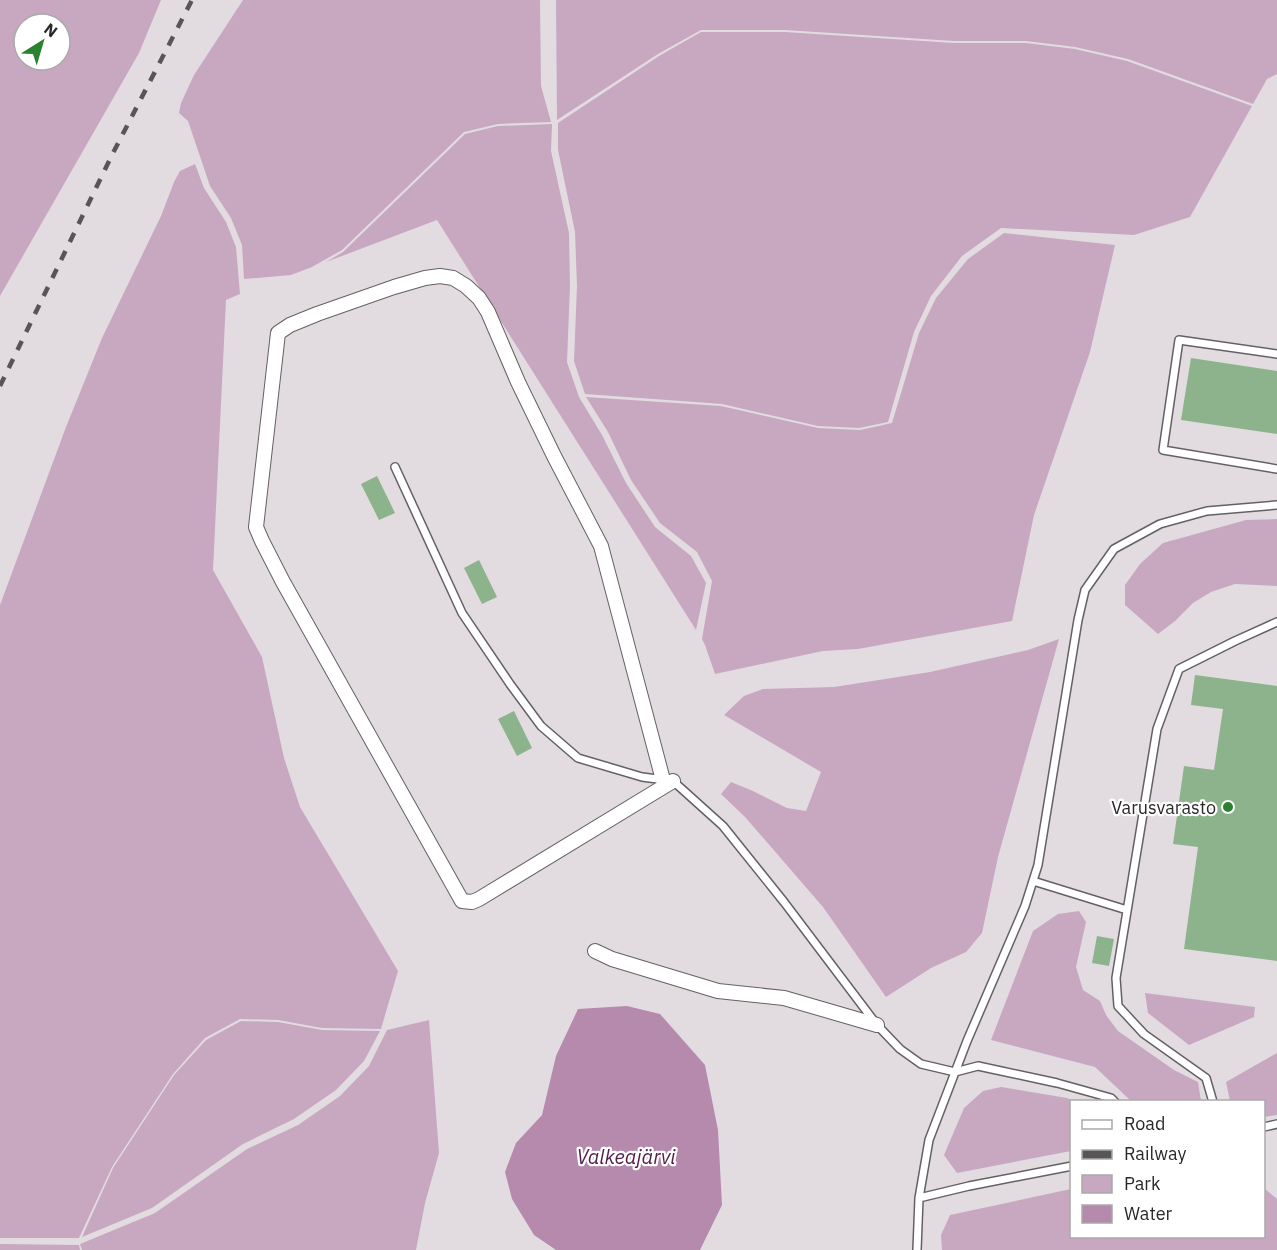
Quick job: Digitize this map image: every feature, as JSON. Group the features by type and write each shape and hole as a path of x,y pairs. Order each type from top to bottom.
{"street":[{"path":"440,276 453,278 479,298 488,312 518,382 601,546 668,780 479,899 472,902 462,901 283,582 256,526 278,333 290,325 425,278 440,276"},
{"path":"595,951 612,959 718,991 784,998 877,1025"}],"lane":[{"path":"1277,354 1179,340 1163,450 1277,469"},
{"path":"395,467 462,613 541,726 578,758 642,777 668,780 723,826 877,1025 900,1049 921,1064 955,1072 978,1066 1057,1083 1114,1100"},
{"path":"917,1250 919,1198 929,1140 967,1041 1025,906 1038,864 1078,620 1085,590 1114,549 1160,524 1207,511 1277,505"},
{"path":"1213,1100 1206,1078 1144,1034 1118,1006 1116,978 1157,729 1179,669 1277,622"},
{"path":"1033,881 1127,910"},
{"path":"919,1198 1070,1166"}],"green space":[{"path":"0,0 161,0 139,53 0,296"},
{"path":"243,0 540,0 541,86 551,122 498,124 464,132 342,250 312,267 291,275 244,279 242,245 231,218 210,186 188,121 179,113 181,103 194,75"},
{"path":"556,0 1277,0 1277,74 1267,79 1253,104 1128,59 1075,47 1026,41 954,41 785,30 701,30 658,54 557,120"},
{"path":"701,32 785,32 954,43 1026,43 1075,49 1127,61 1252,106 1190,217 1134,235 1001,228 962,256 931,296 914,332 888,422 859,428 818,426 722,404 585,394 574,361 577,286 575,232 558,150 558,123 659,56"},
{"path":"552,124 551,151 569,233 570,286 567,362 579,397 602,435 626,483 655,527 691,556 706,583 696,630 437,220 326,262 343,252 465,134 498,126"},
{"path":"195,164 204,188 226,222 236,247 240,294 226,300 213,570 262,657 284,758 300,807 398,971 381,1029 322,1028 278,1020 240,1019 205,1038 173,1074 112,1167 79,1238 0,1238 0,605 66,427 102,338 161,216 174,182 180,171"},
{"path":"1004,233 1115,245 1090,352 1034,515 1012,621 858,649 823,651 715,674 702,639 712,581 697,552 660,523 631,480 608,432 586,397 721,406 818,428 860,430 892,423 919,333 936,298 968,259"},
{"path":"1277,519 1277,586 1235,584 1211,592 1193,603 1158,634 1125,605 1125,585 1140,564 1163,543 1246,520"},
{"path":"1059,639 998,857 982,933 966,952 931,968 886,997 823,907 745,817 721,794 731,782 787,808 806,811 821,772 724,715 744,696 763,689 834,687 930,672 1028,650"},
{"path":"1079,911 1086,922 1076,967 1083,990 1100,1001 1106,1015 1118,1031 1174,1070 1198,1082 1201,1100 1130,1100 1095,1067 991,1040 1033,931 1058,914"},
{"path":"1145,993 1255,1007 1254,1017 1189,1045 1148,1013"},
{"path":"429,1020 439,1153 425,1203 416,1250 82,1250 80,1244 155,1213 247,1149 298,1125 340,1096 369,1066 387,1030"},
{"path":"241,1021 278,1022 322,1030 380,1031 364,1061 336,1090 294,1119 243,1144 152,1208 82,1237 113,1168 174,1075 206,1040"},
{"path":"1277,1053 1277,1115 1265,1117 1265,1100 1230,1100 1226,1082"},
{"path":"1001,1087 1070,1100 1070,1151 957,1173 944,1155 964,1108 983,1091"},
{"path":"1070,1189 1070,1238 1265,1238 1265,1189 1277,1199 1277,1250 942,1250 941,1235 950,1215"},
{"path":"0,1244 79,1245 80,1250 0,1250"}],"water":[{"name":"Valkeajärvi","path":"627,1006 660,1014 705,1065 718,1130 722,1205 700,1250 556,1250 534,1235 512,1199 505,1172 516,1143 542,1115 556,1056 578,1009"}],"building":[{"path":"1191,358 1277,371 1277,434 1181,420"},
{"path":"377,476 395,513 379,520 361,484"},
{"path":"479,560 497,597 482,604 464,568"},
{"name":"Varusvarasto","path":"1195,675 1277,686 1277,961 1184,949 1198,847 1173,844 1184,766 1214,770 1223,709 1191,705"},
{"path":"514,711 532,748 517,756 498,719"},
{"path":"1097,936 1114,939 1109,966 1092,963"}],"railway":[{"path":"0,386 113,153 192,0"}],"place":[{"name":"Varusvarasto","path":"1228,807"}]}
